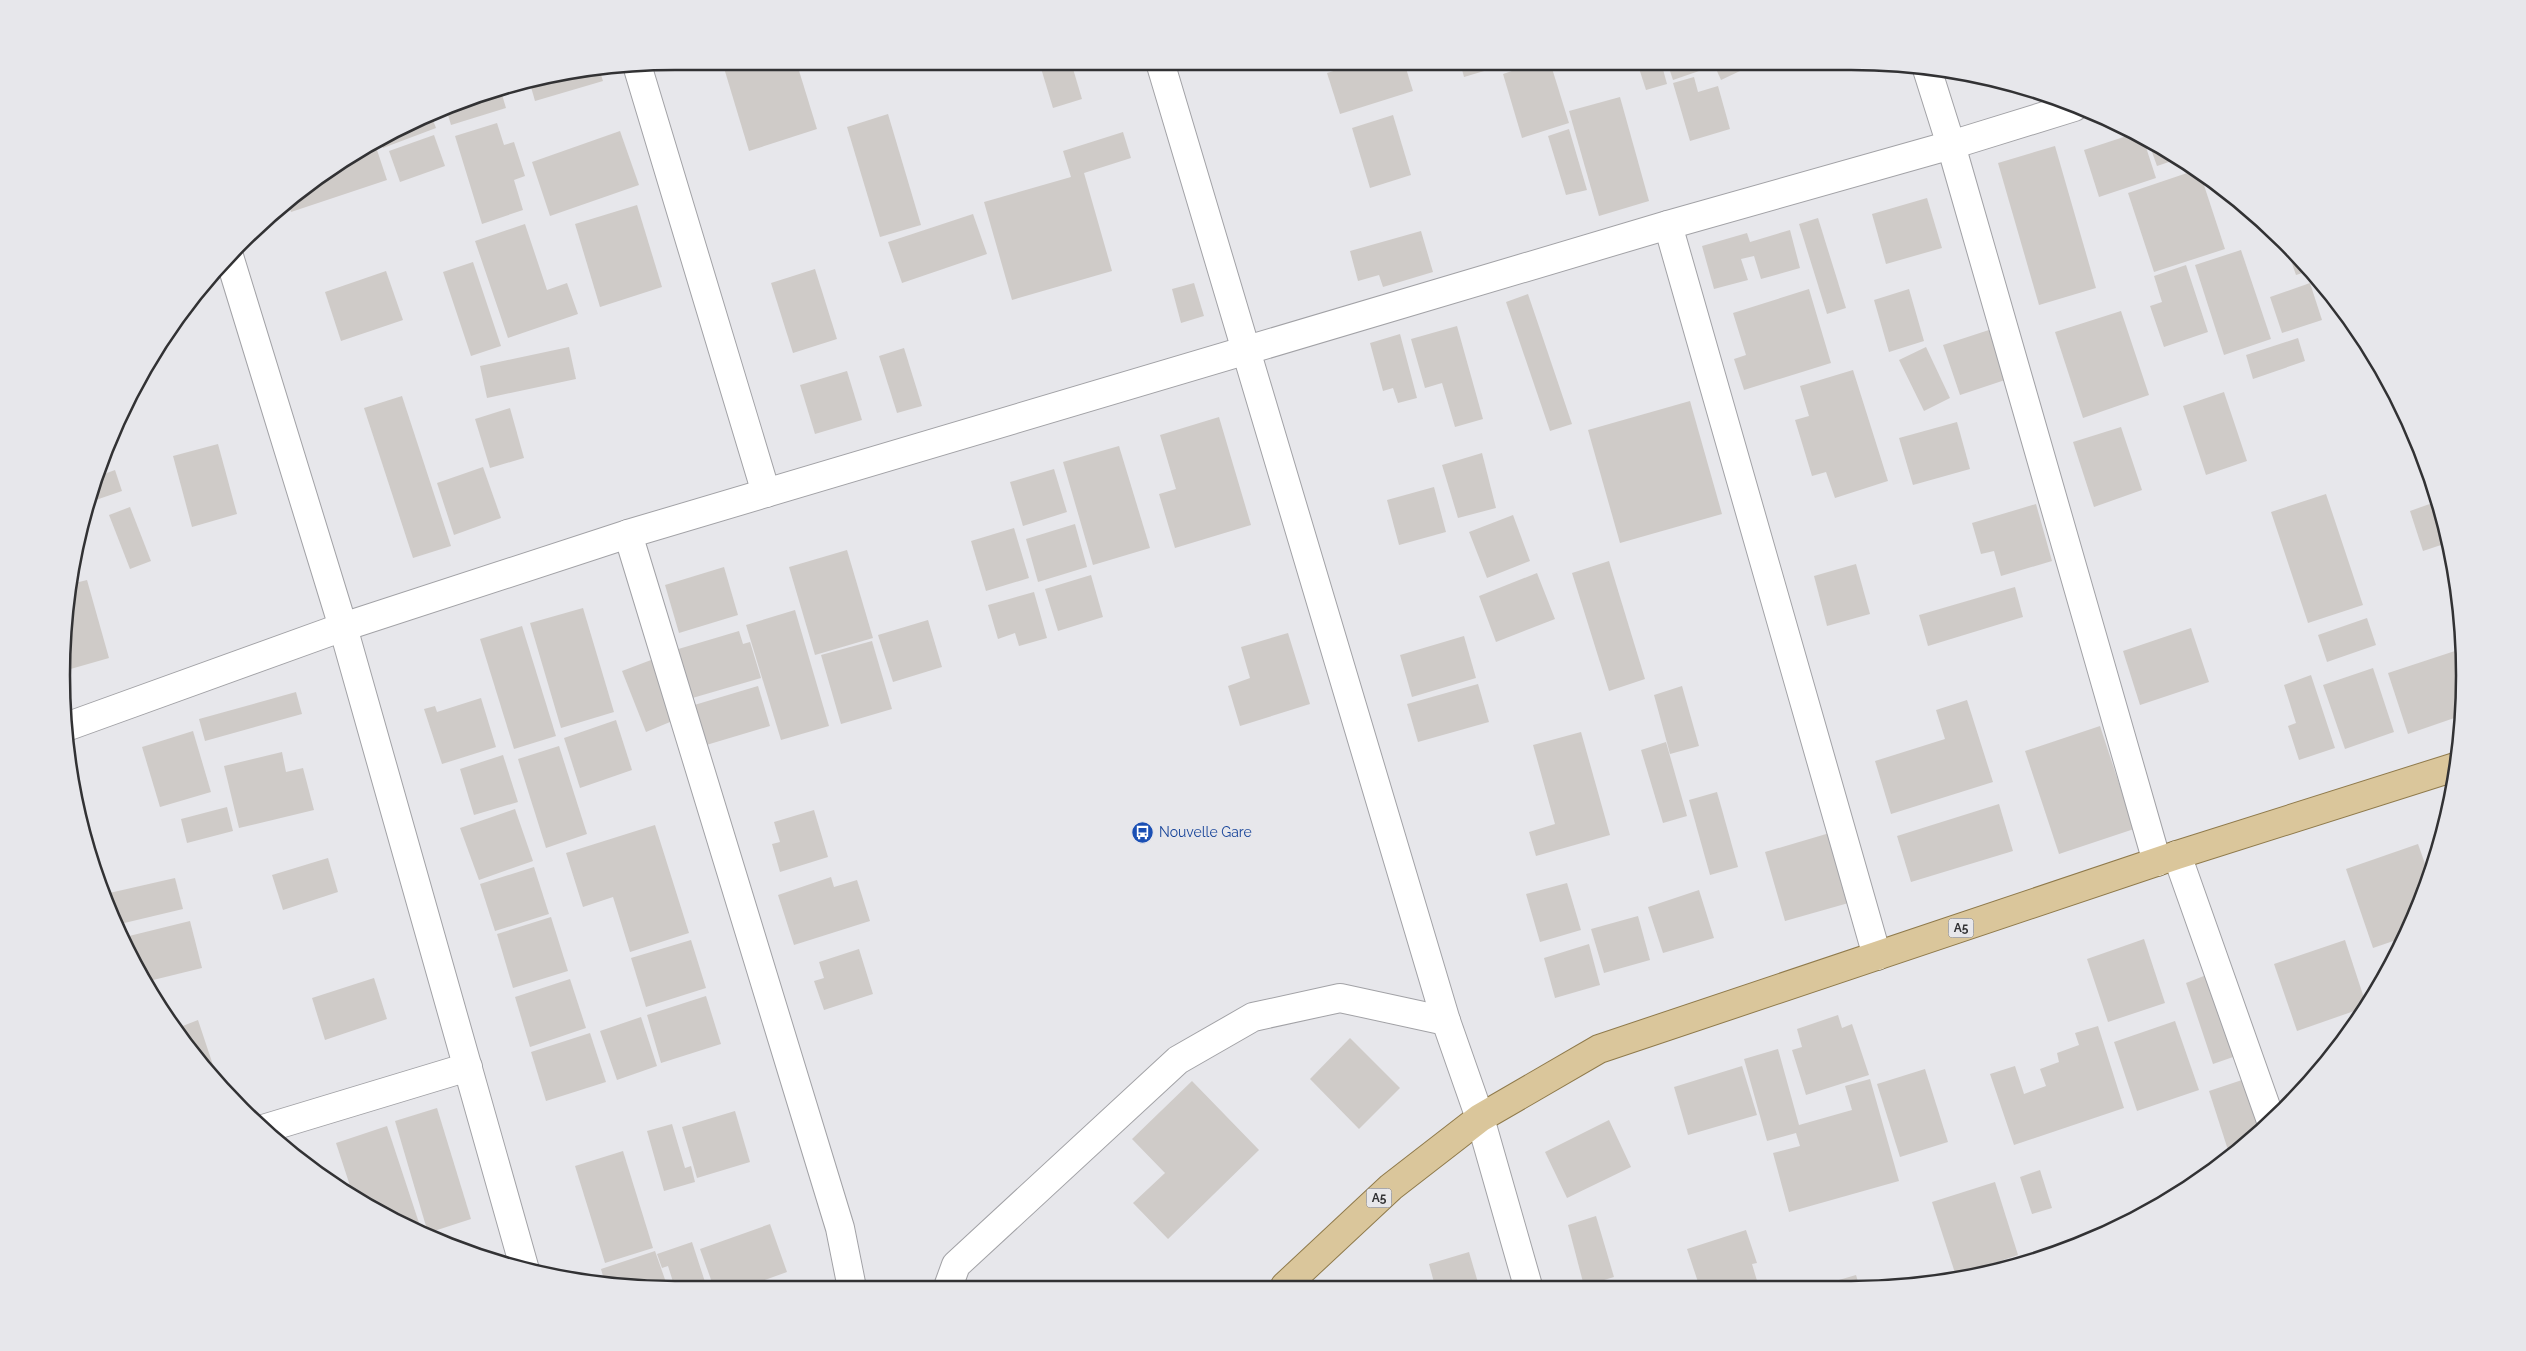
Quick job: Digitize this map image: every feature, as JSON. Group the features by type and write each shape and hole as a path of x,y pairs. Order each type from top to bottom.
{"main road":[{"name":"A5","path":"1290,1281 1391,1187 1480,1118 1599,1049 2167,858 2448,769"}],"street":[{"path":"1162,70 1446,1021 1480,1118 1527,1281"},
{"path":"639,71 766,493"},
{"path":"1929,75 2167,858 2268,1114"},
{"path":"72,724 343,627 628,534 1668,224 1951,144 2064,109"},
{"path":"1668,224 1877,956"},
{"path":"231,264 343,627 522,1261"},
{"path":"628,534 840,1228 851,1281"},
{"path":"950,1281 956,1265 1178,1060 1253,1017 1340,998 1446,1021"},
{"path":"271,1127 468,1067"}],"building":[{"path":"725,70 799,70 817,129 749,151"},
{"path":"1042,70 1073,70 1082,99 1053,108"},
{"path":"1337,70 1406,70 1413,91 1340,114 1327,73"},
{"path":"1462,70 1488,70 1464,77"},
{"path":"1515,70 1552,70 1569,123 1522,138 1503,74"},
{"path":"1640,70 1663,70 1667,84 1646,90"},
{"path":"1670,70 1699,70 1699,71 1673,80"},
{"path":"1717,70 1742,70 1721,80"},
{"path":"601,75 603,81 535,101 531,88"},
{"path":"1694,77 1698,92 1718,86 1730,129 1690,141 1673,83"},
{"path":"502,96 506,108 451,125 448,115"},
{"path":"1620,97 1649,201 1599,216 1569,111"},
{"path":"888,114 921,225 880,237 847,127"},
{"path":"1393,115 1411,175 1370,188 1352,128"},
{"path":"433,121 436,128 383,148 382,146 408,132"},
{"path":"497,123 504,145 514,142 525,176 514,180 523,210 482,224 455,136"},
{"path":"1569,129 1587,190 1566,195 1548,136"},
{"path":"620,131 639,185 550,216 532,162"},
{"path":"1123,132 1131,158 1084,173 1112,271 1012,300 984,202 1071,177 1063,151"},
{"path":"434,135 445,166 400,182 389,151"},
{"path":"2126,136 2146,147 2156,178 2099,197 2084,150"},
{"path":"2055,146 2096,288 2039,305 1998,163"},
{"path":"377,149 387,180 291,212 290,209 307,195 339,172"},
{"path":"2151,150 2170,162 2157,166"},
{"path":"2188,173 2204,184 2225,249 2154,272 2128,193"},
{"path":"1927,198 1942,248 1886,264 1872,214"},
{"path":"637,205 662,287 600,307 575,224"},
{"path":"973,214 987,254 902,283 888,242"},
{"path":"1818,218 1846,308 1827,314 1799,224"},
{"path":"525,224 547,290 567,283 578,314 508,338 475,241"},
{"path":"1790,230 1800,268 1761,279 1754,256 1741,259 1748,280 1714,289 1702,246 1747,233 1750,242"},
{"path":"1421,231 1433,272 1383,287 1379,275 1358,281 1350,251"},
{"path":"2241,250 2271,339 2224,355 2195,265"},
{"path":"2291,260 2303,273 2296,275"},
{"path":"473,262 501,346 471,356 443,272"},
{"path":"2186,265 2208,332 2164,347 2150,306 2162,302 2154,276"},
{"path":"815,269 837,339 793,353 771,283"},
{"path":"386,271 403,320 341,341 325,292"},
{"path":"1194,283 1204,316 1181,323 1172,289"},
{"path":"2310,283 2322,320 2282,333 2270,297"},
{"path":"1809,289 1831,363 1744,390 1734,359 1746,355 1733,313"},
{"path":"1909,289 1924,341 1889,352 1874,300"},
{"path":"1528,294 1572,424 1550,431 1506,302"},
{"path":"2121,311 2149,395 2083,418 2055,332"},
{"path":"1457,326 1483,419 1455,427 1442,383 1425,388 1411,339"},
{"path":"1989,330 2005,380 1960,395 1943,345"},
{"path":"1400,334 1417,398 1398,403 1393,388 1383,391 1370,343"},
{"path":"2298,338 2305,361 2253,379 2246,355"},
{"path":"569,347 576,379 487,398 480,366"},
{"path":"1926,347 1950,398 1924,411 1899,360"},
{"path":"904,348 922,406 897,413 879,356"},
{"path":"1853,370 1888,481 1835,498 1826,472 1812,476 1795,420 1809,416 1800,386"},
{"path":"847,371 862,420 815,434 800,385"},
{"path":"2224,392 2247,461 2206,475 2183,406"},
{"path":"402,396 451,546 413,558 364,408"},
{"path":"1690,401 1722,514 1620,543 1588,430"},
{"path":"510,408 524,458 490,468 475,419"},
{"path":"1219,417 1251,525 1175,548 1159,494 1176,489 1160,435"},
{"path":"1957,422 1970,469 1913,485 1899,438"},
{"path":"2121,427 2142,490 2094,507 2073,442"},
{"path":"218,444 237,514 192,527 173,456"},
{"path":"1119,446 1150,548 1093,565 1063,462"},
{"path":"1482,453 1496,508 1458,518 1442,465"},
{"path":"483,467 501,518 454,535 437,483"},
{"path":"1054,469 1067,512 1023,526 1010,482"},
{"path":"115,470 122,491 97,500 102,481 105,474"},
{"path":"1434,487 1446,532 1399,545 1387,500"},
{"path":"2326,494 2363,605 2308,623 2271,512"},
{"path":"2036,504 2052,561 2001,576 1994,551 1981,554 1972,523"},
{"path":"2431,504 2441,545 2423,551 2410,511"},
{"path":"130,507 151,561 130,569 109,515"},
{"path":"1513,515 1530,561 1487,578 1469,532"},
{"path":"1075,524 1087,567 1038,582 1026,539"},
{"path":"1014,528 1029,578 986,591 971,541"},
{"path":"847,550 873,638 815,655 789,567"},
{"path":"1609,561 1645,679 1609,691 1572,573"},
{"path":"1856,564 1870,614 1827,626 1814,576"},
{"path":"724,567 738,615 679,633 665,585"},
{"path":"1537,573 1555,619 1496,642 1479,596"},
{"path":"1091,575 1103,617 1058,631 1045,589"},
{"path":"87,580 109,658 70,669 71,636 77,582"},
{"path":"2015,587 2023,617 1928,646 1919,615"},
{"path":"1034,592 1047,638 1019,646 1015,633 998,639 988,605"},
{"path":"583,608 614,712 561,728 530,623"},
{"path":"795,610 829,726 781,740 746,625"},
{"path":"2367,618 2376,645 2327,662 2318,635"},
{"path":"928,620 942,667 893,682 878,635"},
{"path":"522,626 556,736 514,749 480,639"},
{"path":"2191,628 2209,682 2140,705 2123,651"},
{"path":"739,631 743,644 750,642 761,678 689,699 675,650"},
{"path":"1288,633 1310,704 1240,726 1228,686 1250,678 1241,647"},
{"path":"1464,636 1476,678 1412,697 1400,655"},
{"path":"872,641 892,709 841,724 821,655"},
{"path":"2455,651 2455,718 2408,734 2388,673"},
{"path":"659,657 682,717 646,732 622,671"},
{"path":"2373,668 2394,732 2345,749 2323,685"},
{"path":"2311,675 2335,748 2299,760 2288,726 2296,723 2284,685"},
{"path":"1478,684 1489,722 1418,742 1407,704"},
{"path":"758,686 770,726 703,746 691,706"},
{"path":"1682,686 1699,746 1670,754 1654,695"},
{"path":"296,692 302,714 205,741 199,719"},
{"path":"481,698 496,747 442,764 424,709 435,706 437,712"},
{"path":"1967,700 1993,782 1891,814 1875,761 1945,739 1936,710"},
{"path":"616,720 632,770 580,788 564,738"},
{"path":"2100,726 2134,829 2059,854 2025,751"},
{"path":"193,731 211,792 160,807 142,747"},
{"path":"1581,732 1610,835 1536,856 1529,832 1555,824 1533,745"},
{"path":"1666,742 1687,816 1663,823 1641,750"},
{"path":"559,746 587,834 546,848 518,759"},
{"path":"282,752 286,772 303,768 314,810 239,828 224,766"},
{"path":"503,755 518,802 474,815 460,769"},
{"path":"1717,792 1738,867 1710,875 1689,800"},
{"path":"1999,804 2013,851 1911,882 1897,836"},
{"path":"227,807 233,831 187,843 181,819"},
{"path":"515,809 533,861 479,880 460,828"},
{"path":"814,810 828,857 780,872 772,844 780,842 774,822"},
{"path":"655,825 689,933 630,952 613,897 583,907 566,853"},
{"path":"1833,832 1852,902 1785,921 1765,852"},
{"path":"2418,844 2425,865 2395,940 2373,948 2346,869"},
{"path":"328,858 338,892 283,910 272,875"},
{"path":"534,867 549,914 495,931 480,884"},
{"path":"831,877 834,887 857,880 870,921 794,945 778,895"},
{"path":"175,878 183,909 123,923 111,893"},
{"path":"1567,883 1581,930 1540,942 1526,894"},
{"path":"1699,890 1714,938 1663,953 1648,907"},
{"path":"1638,916 1650,960 1604,973 1591,929"},
{"path":"551,917 568,971 513,988 497,934"},
{"path":"190,921 202,968 152,980 129,936"},
{"path":"2144,939 2165,1003 2108,1022 2087,959"},
{"path":"691,940 706,988 646,1007 631,958"},
{"path":"2345,940 2364,997 2355,1011 2297,1031 2274,964"},
{"path":"1589,944 1600,985 1555,998 1544,958"},
{"path":"859,949 873,994 824,1010 814,981 824,978 819,962"},
{"path":"2209,974 2236,1056 2213,1064 2186,983"},
{"path":"374,978 387,1019 325,1040 312,998"},
{"path":"570,979 586,1028 530,1047 515,997"},
{"path":"706,996 721,1044 661,1063 647,1015"},
{"path":"1838,1015 1842,1028 1852,1024 1869,1075 1806,1095 1792,1050 1802,1047 1797,1029"},
{"path":"641,1017 657,1066 617,1080 600,1031"},
{"path":"198,1020 214,1067 195,1044 182,1026"},
{"path":"2175,1021 2199,1090 2137,1111 2114,1042"},
{"path":"2098,1026 2124,1108 2014,1145 1990,1074 2015,1066 2024,1094 2046,1086 2040,1069 2059,1062 2057,1053 2079,1045 2075,1033"},
{"path":"590,1033 606,1082 546,1101 531,1052"},
{"path":"1350,1038 1400,1088 1359,1129 1310,1079"},
{"path":"1778,1049 1799,1125 1852,1110 1845,1086 1870,1079 1899,1181 1789,1212 1773,1153 1800,1146 1796,1133 1767,1141 1744,1059"},
{"path":"1742,1066 1757,1115 1688,1135 1674,1087"},
{"path":"1925,1069 1948,1142 1900,1157 1877,1084"},
{"path":"2242,1080 2257,1125 2228,1149 2209,1091"},
{"path":"1192,1081 1259,1150 1168,1239 1133,1203 1165,1173 1132,1139"},
{"path":"437,1108 471,1219 435,1231 426,1227 395,1121"},
{"path":"735,1111 750,1162 697,1178 682,1127"},
{"path":"1609,1120 1631,1167 1567,1198 1545,1152"},
{"path":"672,1124 685,1168 691,1166 695,1182 664,1191 647,1131"},
{"path":"387,1126 419,1224 350,1186 336,1143"},
{"path":"623,1151 653,1248 605,1263 575,1166"},
{"path":"2040,1170 2052,1208 2032,1214 2020,1177"},
{"path":"1995,1182 2018,1255 1994,1263 1955,1272 1932,1202"},
{"path":"1596,1216 1614,1277 1601,1281 1583,1281 1568,1225"},
{"path":"770,1224 787,1272 762,1281 711,1281 700,1249"},
{"path":"1746,1230 1757,1263 1752,1264 1757,1281 1698,1281 1687,1249"},
{"path":"692,1242 705,1281 673,1281 668,1266 662,1268 657,1254"},
{"path":"655,1251 665,1281 603,1277 601,1269"},
{"path":"1469,1252 1478,1281 1434,1281 1429,1264"},
{"path":"1856,1275 1858,1281 1850,1281 1835,1281"}],"place":[{"name":"Nouvelle Gare","path":"1143,832"}]}
